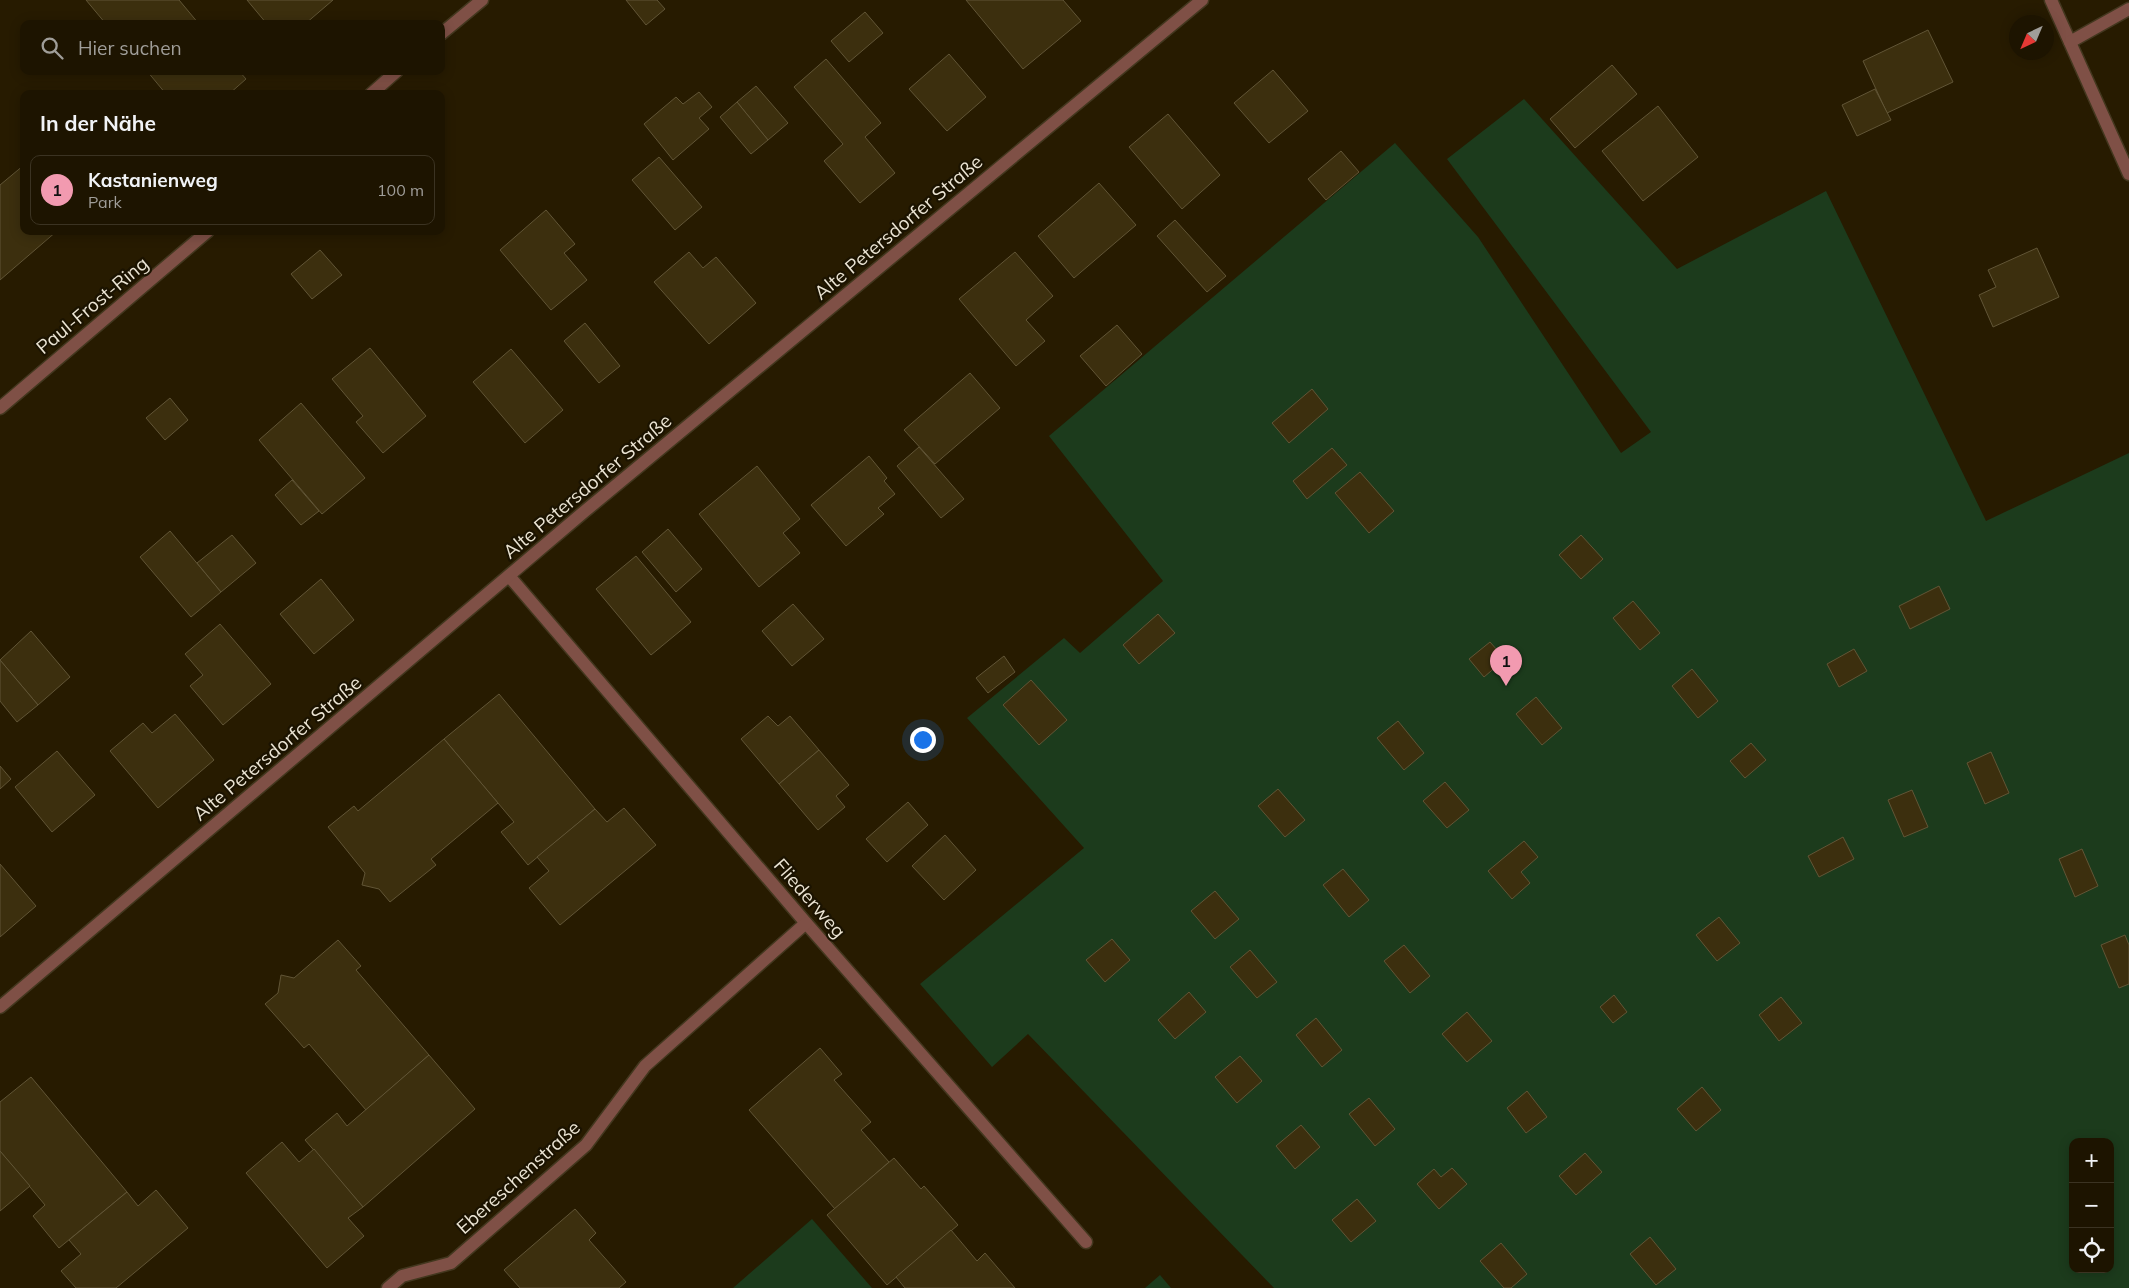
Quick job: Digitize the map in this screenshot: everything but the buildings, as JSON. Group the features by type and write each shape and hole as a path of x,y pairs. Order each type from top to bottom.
{"street":[{"path":"445,31 482,0"},
{"name":"Alte Petersdorfer Straße","path":"0,1007 509,576 1202,0"},
{"path":"2051,0 2129,174"},
{"path":"2070,42 2129,9"},
{"path":"376,90 392,75"},
{"name":"Paul-Frost-Ring","path":"0,408 203,235"},
{"name":"Fliederweg","path":"509,576 806,922 1086,1242"},
{"name":"Ebereschenstraße","path":"388,1288 402,1276 450,1263 586,1145 645,1066 806,922"}],"green space":[{"path":"1524,99 1677,269 1826,191 1986,521 2129,453 2129,1288 1274,1288 1028,1034 992,1067 920,984 1084,848 967,718 1064,638 1080,653 1163,581 1049,436 1395,143 1478,237 1621,453 1651,432 1447,159"},
{"path":"812,1219 872,1288 733,1288"},
{"path":"1160,1275 1171,1288 1145,1288"}],"place":[{"name":"Kastanienweg","path":"1506,686"}]}
